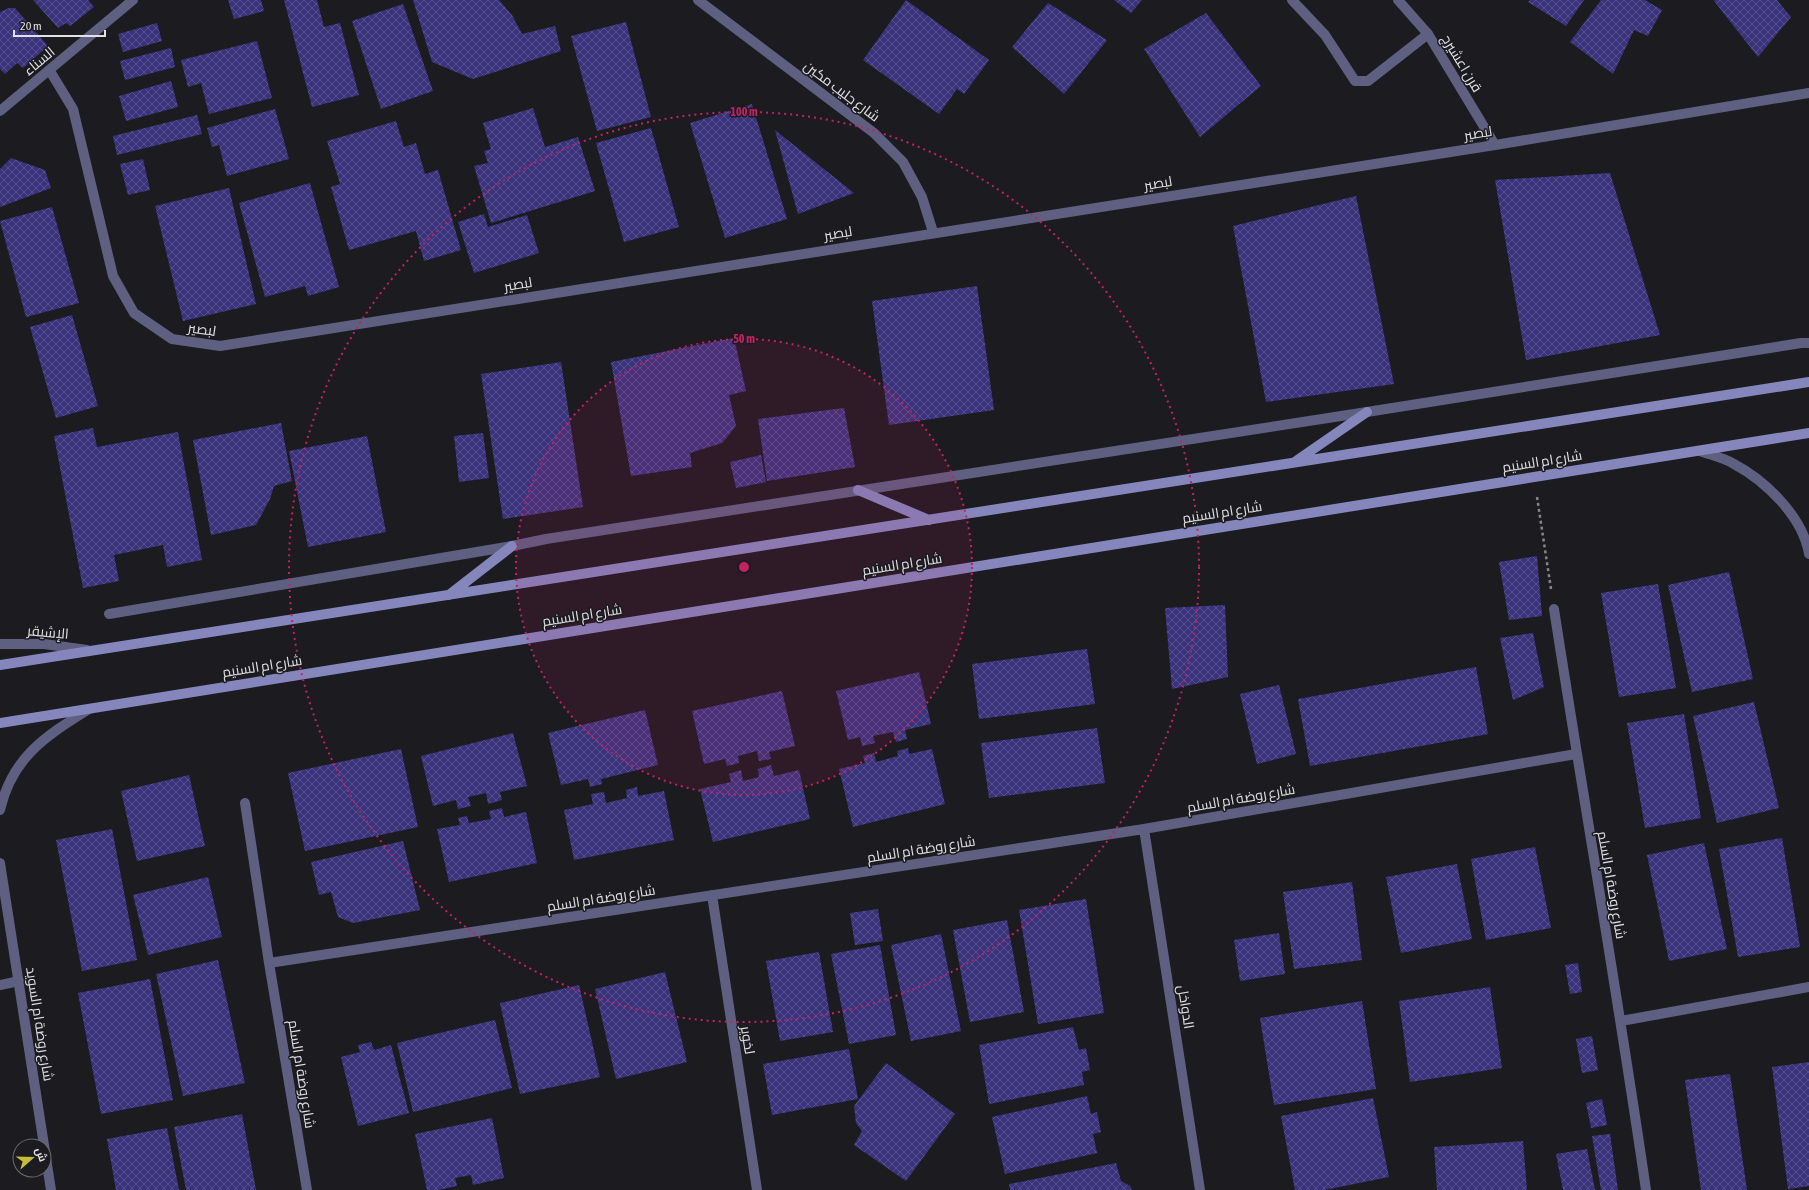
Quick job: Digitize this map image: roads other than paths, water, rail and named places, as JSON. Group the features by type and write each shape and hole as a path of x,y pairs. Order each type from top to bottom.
{"main road":[{"path":"0,665 1809,382"},
{"path":"1293,463 1367,412"},
{"name":"شارع ام السنيم","path":"0,723 1809,433"},
{"path":"858,490 929,520"},
{"path":"448,595 512,546"}],"street":[{"name":"السناء","path":"0,111 50,71 133,0"},
{"name":"شارع جليب مكين","path":"698,0 874,133 903,162 922,198 933,232"},
{"path":"1292,0 1325,35 1355,81 1368,81 1428,34"},
{"name":"قرن اعشيرج","path":"1398,0 1428,34 1495,145"},
{"name":"لبصير","path":"50,71 73,110 113,276 134,312 172,339 220,346 933,232 1495,145 1809,93"},
{"path":"109,614 546,539 1367,412 1793,344 1809,343"},
{"path":"1700,451 1734,464 1764,484 1790,511 1808,544"},
{"name":"شارع روضة ام السلم","path":"1554,609 1576,754 1621,1021 1646,1190"},
{"name":"الإشيقر","path":"0,644 44,644 93,651"},
{"path":"0,810 3,796 15,771 31,750 52,732 91,708"},
{"name":"شارع روضة ام السلم","path":"269,963 1144,829 1576,754"},
{"name":"شارع روضة ام السلم","path":"246,804 269,963 307,1190"},
{"name":"الدواخل","path":"1144,829 1200,1190"},
{"name":"شارع روضة ام السويد","path":"0,863 51,1190"},
{"name":"لخوير","path":"712,895 757,1190"},
{"path":"0,985 19,981"},
{"path":"1621,1021 1809,987"}]}
